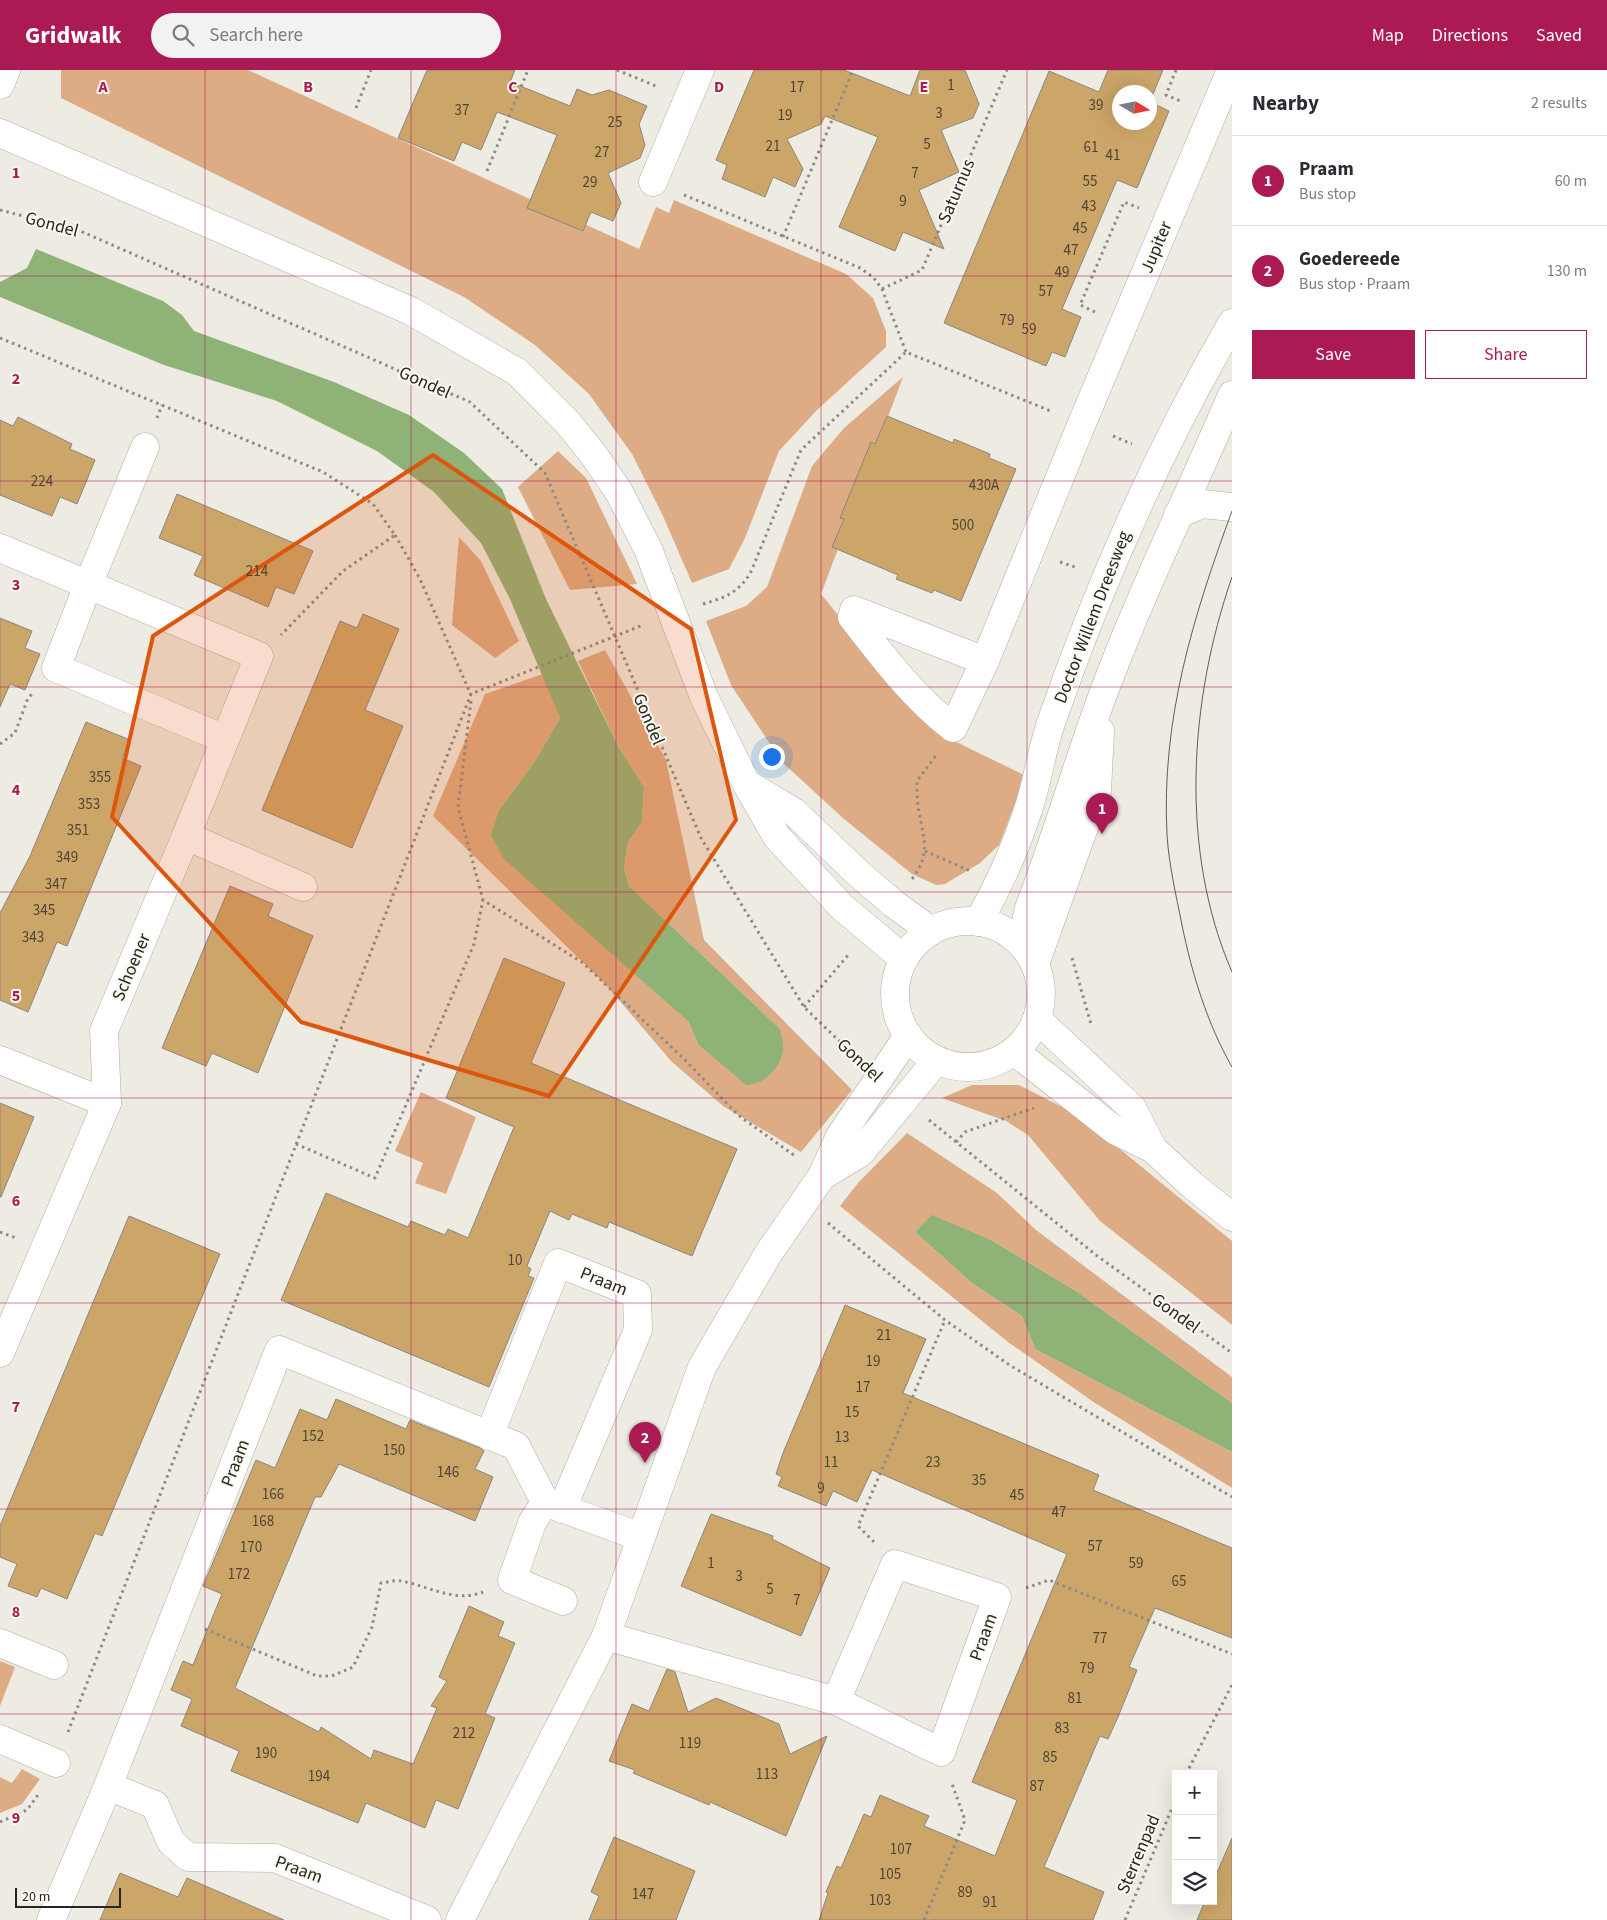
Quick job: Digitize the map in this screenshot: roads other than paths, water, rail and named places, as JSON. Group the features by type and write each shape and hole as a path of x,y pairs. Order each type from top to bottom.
{"street":[{"path":"0,85 6,70"},
{"path":"653,182 700,70"},
{"name":"Jupiter","path":"985,661 1082,423 1231,70"},
{"path":"0,132 411,311 517,372 568,424 593,454 619,492 648,549 704,697 746,782 777,837 842,907 904,959"},
{"name":"Doctor Willem Dreesweg","path":"978,922 995,892 1028,808 1052,721 1109,568 1129,523 1206,368 1232,324"},
{"path":"1028,954 1097,791 1102,697 1178,514 1221,449 1232,395"},
{"path":"145,447 56,668 225,740"},
{"path":"1163,456 1221,449"},
{"path":"1178,514 1202,504 1232,507"},
{"path":"0,548 88,585"},
{"name":"Schoener","path":"0,1353 107,1103 104,1032 259,656 88,585"},
{"path":"854,610 985,661 953,728 922,702 886,660 852,617 854,610"},
{"path":"746,782 794,812 872,885 931,931"},
{"path":"186,836 303,887"},
{"path":"954,922 978,922 1002,929 1028,954 1040,982 1041,1000 1037,1019 1029,1034 1014,1051 996,1062 977,1067 956,1066 937,1060 921,1050 908,1036 899,1018 895,998 897,978 904,959 916,943 931,931 954,922"},
{"path":"1037,1019 1132,1108 1153,1149"},
{"path":"460,1920 606,1636 702,1368 768,1254 822,1176 840,1136 908,1036"},
{"path":"1014,1051 1116,1131 1153,1149 1192,1185 1232,1217"},
{"path":"0,1060 107,1103"},
{"path":"822,1176 860,1153 937,1060"},
{"name":"Praam","path":"489,1436 558,1263 637,1294 638,1330 553,1505 532,1522 512,1580 563,1601"},
{"name":"Praam","path":"51,1920 108,1786 279,1350 516,1446 553,1505"},
{"path":"553,1505 641,1536"},
{"name":"Praam","path":"895,1564 997,1598 941,1752 836,1702 895,1564"},
{"path":"606,1636 836,1702"},
{"path":"0,1642 54,1665"},
{"path":"0,1739 56,1763"},
{"name":"Praam","path":"108,1786 155,1805 171,1842 188,1857 274,1858 427,1920"}],"tram line":[{"path":"1232,511 1205,590 1183,670 1169,751 1166,792 1169,858 1186,943 1208,1016 1232,1067"},
{"path":"1232,577 1217,625 1206,674 1199,724 1196,775 1197,826 1204,876 1215,925 1232,972"}],"place":[{"name":"Praam","path":"1102,834"},
{"name":"Goedereede","path":"645,1463"}]}
